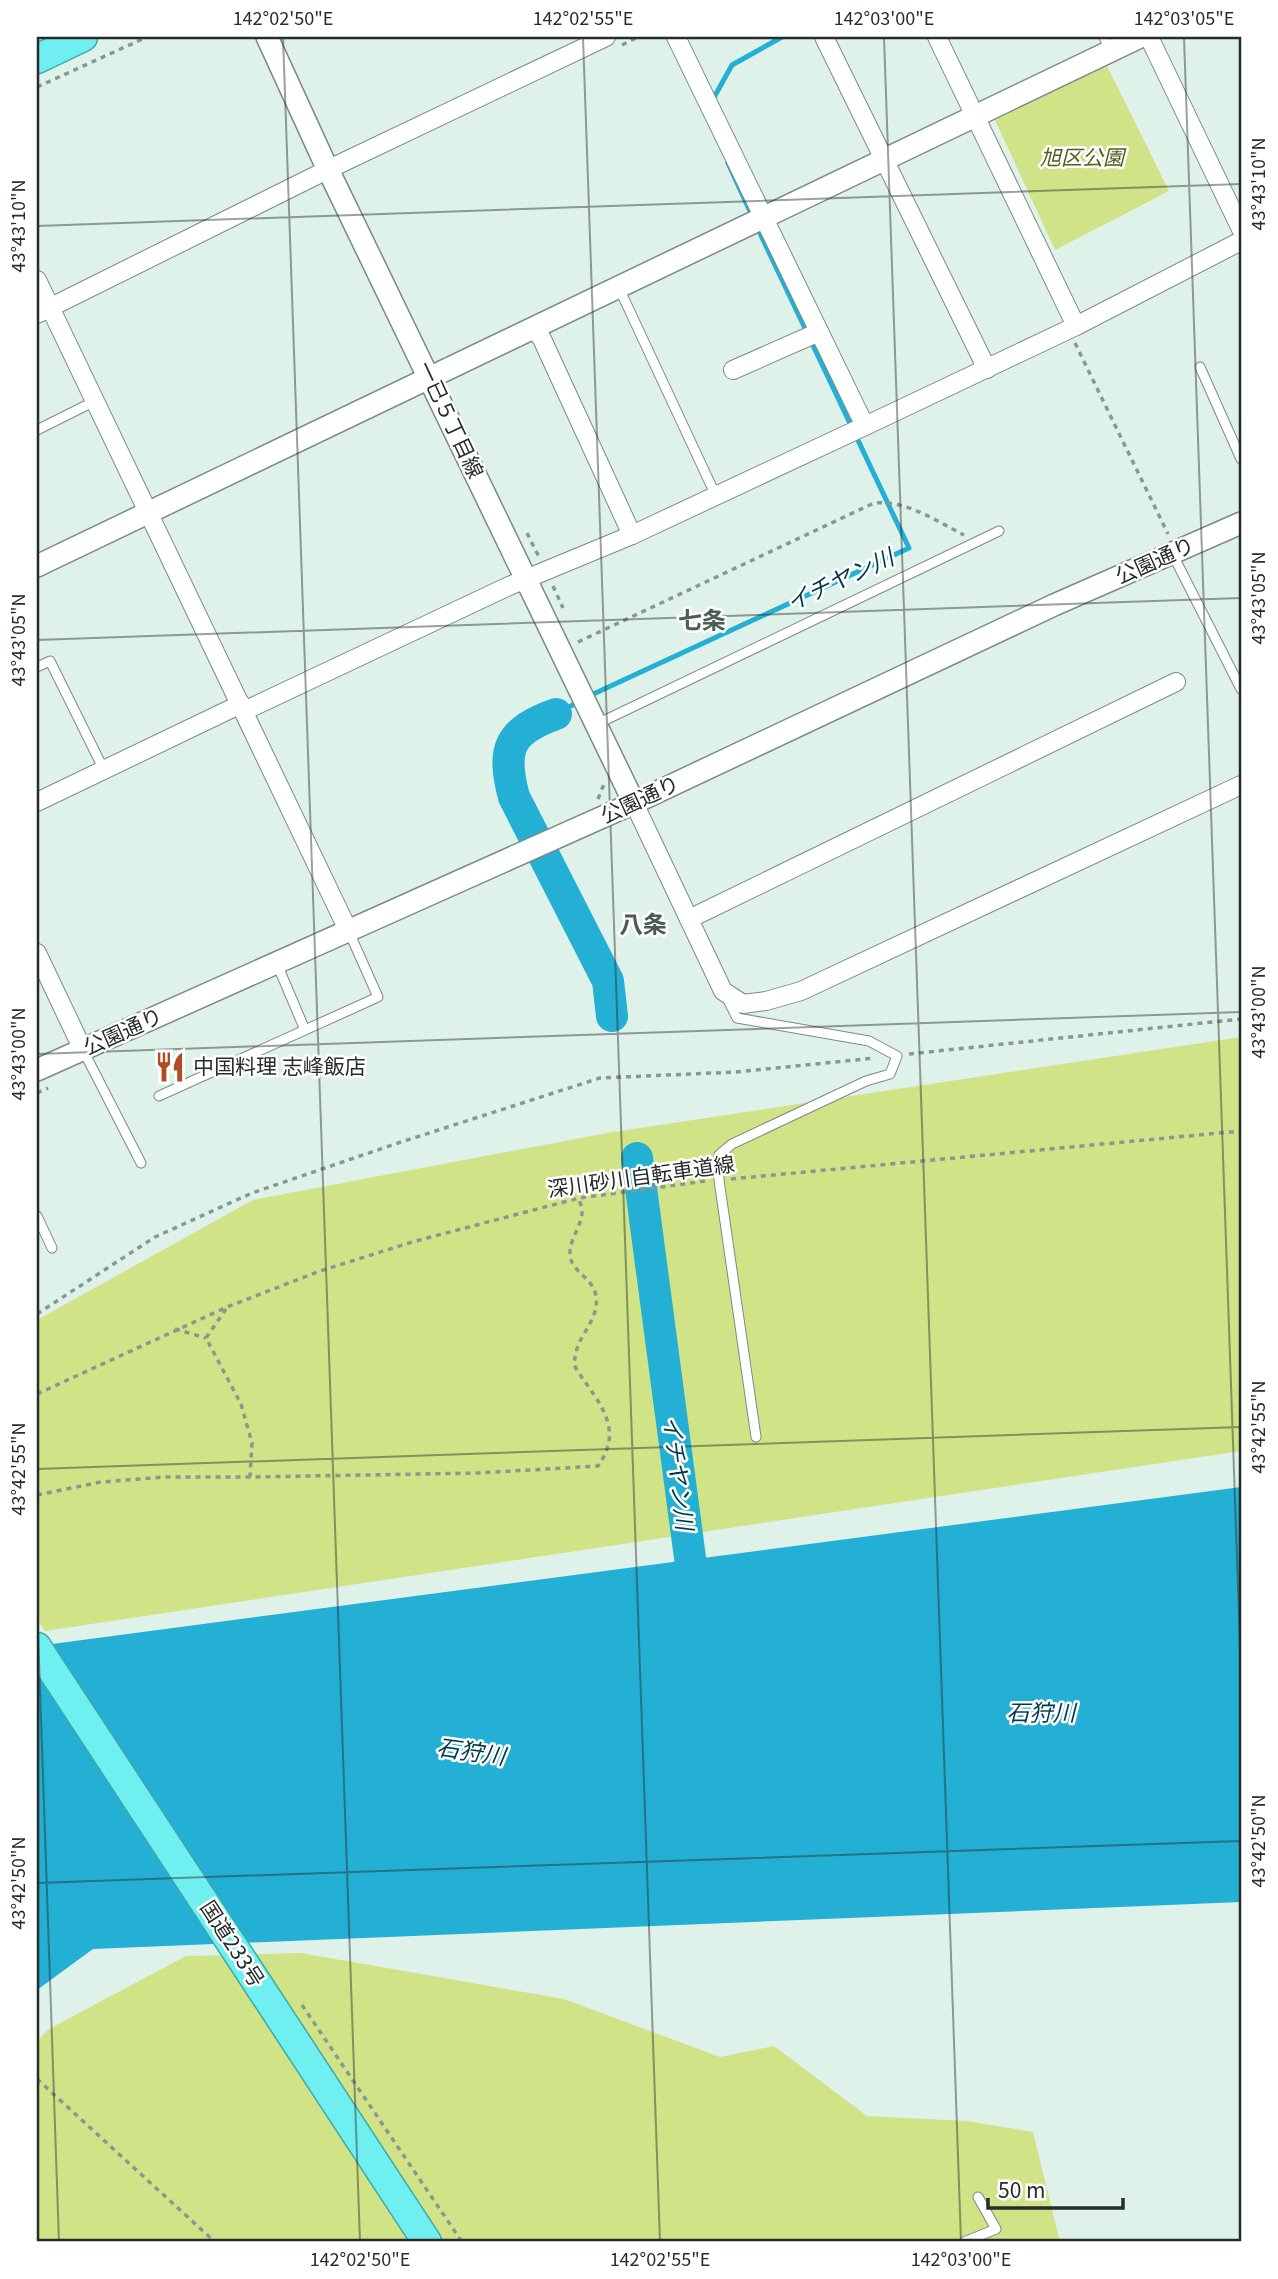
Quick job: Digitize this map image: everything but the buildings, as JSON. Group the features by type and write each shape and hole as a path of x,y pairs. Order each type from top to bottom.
{"highway":[{"path":"37,59 83,37"},
{"name":"国道233号","path":"37,1647 427,2242"}],"street":[{"name":"一已５丁目線","path":"267,37 634,803"},
{"path":"43,311 329,169 606,37"},
{"path":"676,37 865,426"},
{"path":"824,37 987,369"},
{"path":"937,37 1072,327"},
{"path":"37,566 975,116 1107,44 1140,37"},
{"path":"1149,37 1241,229"},
{"path":"37,802 509,586 632,535 716,496 987,369 1241,241"},
{"path":"37,280 43,311 95,401 348,930"},
{"path":"534,328 632,535"},
{"path":"733,370 819,332"},
{"name":"公園通り","path":"37,1070 634,803 1170,545 1241,523"},
{"path":"688,919 1176,681"},
{"path":"634,803 723,990 743,1004 766,1001 801,991 1241,785"},
{"path":"37,953 83,1050"}],"lane":[{"path":"618,287 716,496"},
{"path":"1200,367 1241,459"},
{"path":"37,430 95,401"},
{"path":"595,725 999,531"},
{"path":"1170,545 1241,689"},
{"path":"37,667 50,661 104,770"},
{"path":"159,1097 378,997 348,930"},
{"path":"276,962 305,1030"},
{"path":"723,990 737,1018 869,1041 897,1056 890,1074 866,1081 732,1144 719,1155 719,1180 755,1437"},
{"path":"83,1050 141,1163"},
{"path":"37,1216 52,1248"},
{"path":"964,2242 996,2230 978,2197"}],"path":[{"path":"37,87 148,37"},
{"path":"1072,327 1170,545"},
{"path":"578,642 874,503 902,504 978,542"},
{"path":"37,1314 155,1237 252,1193 600,1078 736,1072 1241,1019"},
{"name":"深川砂川自転車道線","path":"37,1394 175,1329 320,1271 399,1245 579,1198 719,1180 1241,1131"},
{"path":"37,1495 101,1482 165,1477 479,1472 598,1466 607,1453 610,1434 606,1414 574,1364 578,1346 594,1317 596,1303 595,1292 589,1281 572,1264 570,1258 570,1242 582,1213 579,1198"},
{"path":"206,1338 227,1307"},
{"path":"175,1329 206,1338 240,1405 252,1443 250,1477"},
{"path":"302,2005 462,2242"},
{"path":"37,2079 215,2242"}],"green space":[{"name":"旭区公園","path":"1107,66 1169,191 1055,250 995,120"},
{"path":"1241,1037 1241,1451 45,1631 37,1619 37,1320 253,1200 607,1133"},
{"path":"301,1953 564,1999 720,2057 774,2046 867,2116 966,2121 1033,2132 1060,2242 37,2242 37,2041 49,2029 186,1956"}],"water":[{"name":"石狩川","path":"1241,1487 1241,1902 93,1949 37,1990 37,1646"}],"waterway":[{"name":"イチヤン川","path":"712,101 732,65 782,37"},
{"name":"イチヤン川","path":"728,163 753,218"},
{"name":"イチヤン川","path":"589,696 909,548 757,227"},
{"name":"イチヤン川","path":"556,714 580,701"},
{"name":"イチヤン川","path":"556,714 528,727 512,744 508,766 510,780 514,797 608,981 612,1016"},
{"name":"イチヤン川","path":"637,1158 696,1603"}],"place":[{"name":"中国料理 志峰飯店","path":"170,1067"}],"district":[{"name":"七条","path":"702,621"},
{"name":"八条","path":"643,925"}]}
